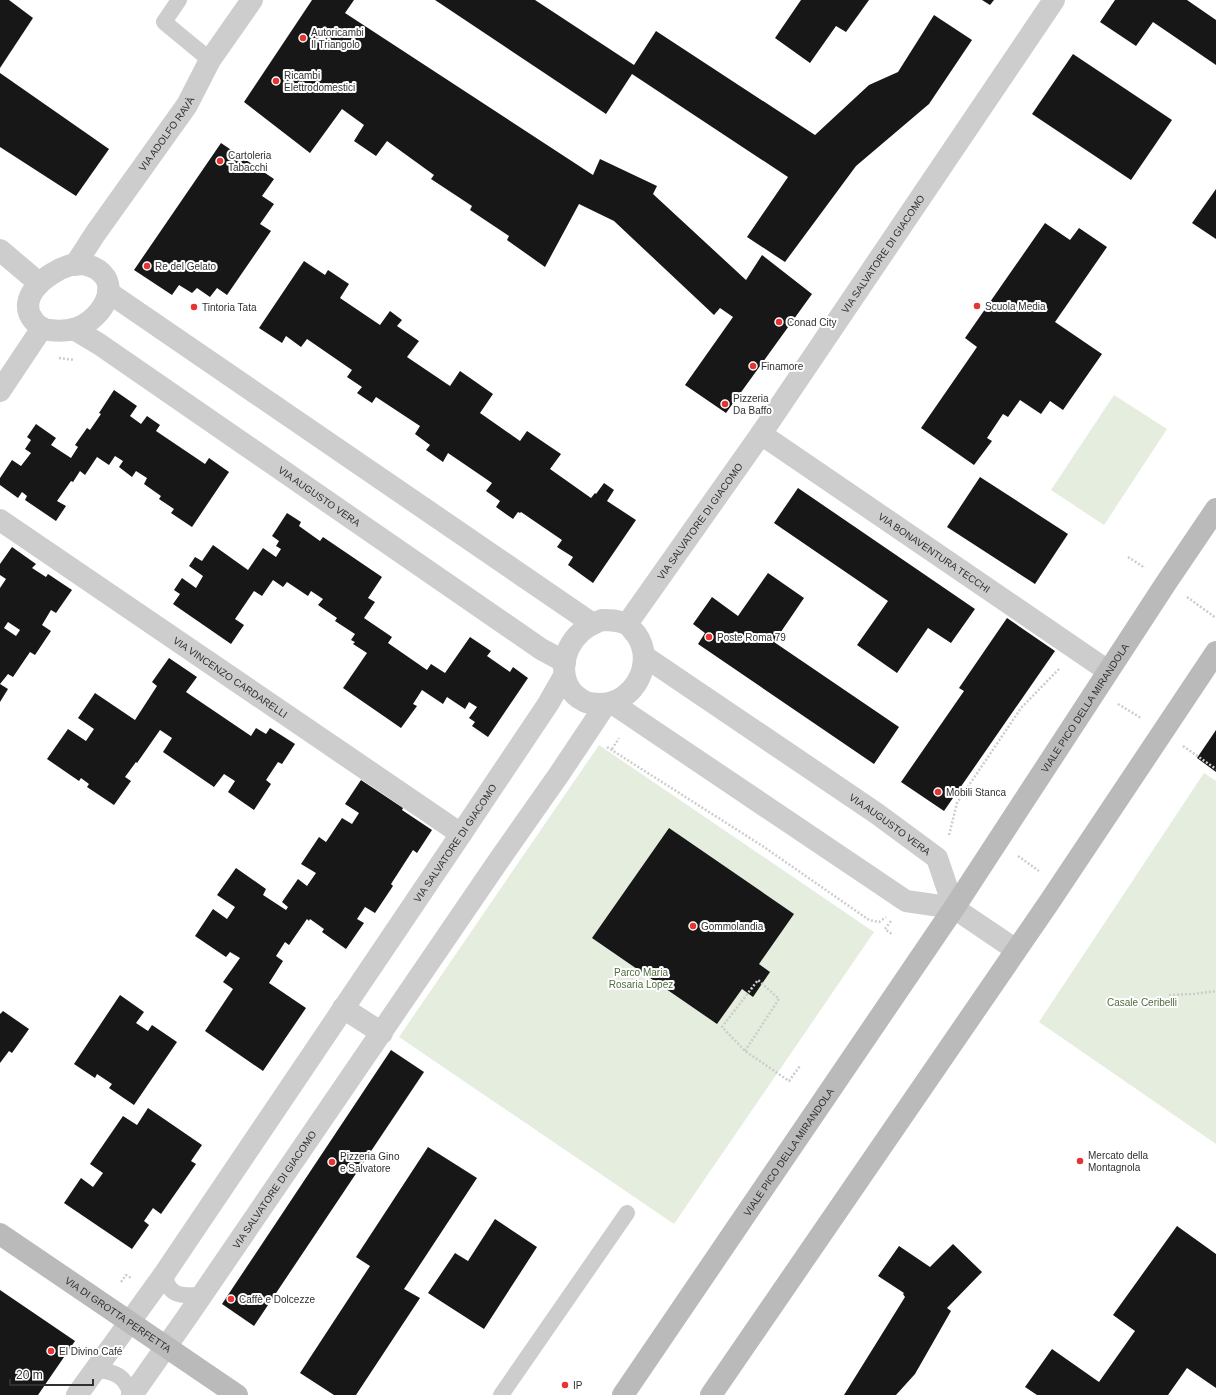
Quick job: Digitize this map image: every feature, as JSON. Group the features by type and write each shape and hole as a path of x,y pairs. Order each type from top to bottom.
{"street":[{"name":"VIA ADOLFO RAVÀ","path":"75,264 187,105 210,60 252,0"},
{"name":"VIA SALVATORE DI GIACOMO","path":"627,624 762,434 1054,0"},
{"path":"0,250 39,282"},
{"path":"75,264 88,265 101,273 107,281 108,292 106,302 96,315 87,323 74,329 61,330 42,328 32,319 28,307 31,294 39,282 52,273 75,264"},
{"path":"108,292 593,624"},
{"path":"0,391 42,328"},
{"name":"VIA AUGUSTO VERA","path":"74,329 112,353 541,649 564,669"},
{"name":"VIA BONAVENTURA TECCHI","path":"762,434 1108,671"},
{"name":"VIALE PICO DELLA MIRANDOLA","path":"623,1395 954,908 996,841 1216,509"},
{"name":"VIA VINCENZO CARDARELLI","path":"0,520 461,834"},
{"path":"602,620 618,621 627,624 640,640 644,656 643,670 637,682 623,697 609,703 596,704 584,701 571,691 564,669 568,652 574,638 580,632 602,620"},
{"path":"711,1395 1016,950 1216,652"},
{"name":"VIA AUGUSTO VERA","path":"644,656 876,813 937,858 954,908"},
{"name":"VIA SALVATORE DI GIACOMO","path":"77,1395 165,1273 461,834 548,704 564,669"},
{"name":"VIA SALVATORE DI GIACOMO","path":"131,1395 382,1033 499,860 609,703"},
{"path":"609,703 906,901 954,908 1016,950"},
{"path":"343,1008 382,1033"},
{"name":"VIA DI GROTTA PERFETTA","path":"0,1234 237,1395"}],"lane":[{"path":"179,0 164,22 210,60"},
{"path":"501,1395 627,1213"},
{"path":"165,1273 165,1281 170,1289 176,1293 184,1296 201,1295"},
{"path":"95,1369 113,1372 120,1376 126,1383 131,1395"}],"path":[{"path":"1210,764 1216,769"},
{"path":"1018,856 1040,871 1036,877"},
{"path":"893,919 885,929 893,935"},
{"path":"745,1051 779,999 758,980 722,1027 745,1051 789,1081 800,1066"},
{"path":"1169,995 1216,991"}],"green space":[{"path":"1114,395 1167,429 1104,525 1051,490"},
{"name":"Parco Maria Rosaria Lopez","path":"599,745 874,932 674,1224 399,1037"},
{"name":"Casale Ceribelli","path":"1204,773 1216,781 1216,1144 1039,1022"}],"building":[{"path":"0,0 9,0 33,18 0,68"},
{"path":"312,0 354,0 345,13 593,175 600,159 657,186 653,194 746,280 762,255 812,294 726,413 685,385 733,317 720,308 714,315 614,221 579,204 545,267 507,240 509,236 470,210 472,206 431,179 434,175 387,141 376,156 354,141 364,125 342,109 310,153 244,102"},
{"path":"435,0 535,0 634,65 656,31 815,135 869,85 898,72 934,15 972,40 929,104 856,166 785,262 747,237 788,177 632,74 606,114"},
{"path":"801,0 869,0 846,32 836,26 810,63 775,38"},
{"path":"982,0 994,0 990,5"},
{"path":"1115,0 1187,0 1216,20 1216,65 1153,22 1136,46 1100,22"},
{"path":"1073,54 1172,120 1131,180 1032,114"},
{"path":"0,73 109,149 76,196 0,147"},
{"path":"221,143 274,179 262,196 274,204 260,224 271,231 227,295 217,288 210,297 197,288 192,293 179,285 172,295 134,270"},
{"path":"1216,189 1216,239 1192,223"},
{"path":"1045,223 1070,240 1079,228 1107,247 1055,322 1102,354 1063,410 1050,401 1041,414 1020,400 1008,417 1003,414 987,438 992,441 974,465 921,428 977,347 965,338"},
{"path":"304,261 325,275 328,270 349,284 340,298 380,325 390,311 402,320 397,326 419,341 407,357 450,386 460,371 493,394 480,413 520,441 527,431 561,454 550,469 591,498 604,483 614,490 607,501 636,520 593,583 568,565 573,557 557,547 562,540 521,512 518,512 513,519 496,507 500,501 486,491 492,483 448,453 443,462 426,450 430,445 415,434 420,426 376,397 372,403 357,393 362,387 347,377 352,370 307,339 301,347 286,336 282,343 259,328"},
{"path":"114,390 137,406 130,416 141,424 147,416 160,425 156,431 205,464 209,458 229,472 192,527 171,513 174,509 159,499 161,496 144,484 147,478 136,471 132,477 119,467 123,461 115,456 109,465 97,457 85,475 80,471 57,501 66,506 56,521 25,500 27,496 22,492 18,498 0,485 0,478 12,460 21,466 31,453 25,449 31,440 27,437 36,424 56,438 51,445 71,458 78,447 75,445 87,428 90,430 101,414 99,413"},
{"path":"980,477 1068,534 1035,584 947,527"},
{"path":"798,488 975,609 951,643 928,628 897,673 857,645 888,601 774,523"},
{"path":"287,513 301,522 299,526 320,541 323,537 382,577 368,598 375,602 364,618 392,637 388,643 427,670 431,664 445,673 470,637 491,651 487,656 510,672 513,667 528,678 488,737 472,726 475,722 469,718 477,707 469,702 465,709 447,697 443,704 422,690 413,704 417,706 401,728 343,688 367,653 353,644 355,642 351,640 355,634 335,621 337,618 318,605 323,599 311,591 308,596 287,582 283,587 273,580 262,596 254,591 235,619 244,625 231,644 173,604 180,594 174,590 182,578 196,588 203,576 189,566 195,557 202,561 213,545 248,570 263,548 276,557 281,549 276,546 279,541 272,536"},
{"path":"12,547 36,564 32,568 46,577 48,574 72,590 56,613 51,610 42,625 51,631 35,655 30,652 13,677 8,674 0,684 0,588 6,579 0,575 0,564","holes":["8,622 20,630 16,636 4,628"]},
{"path":"768,573 804,598 774,642 899,727 874,764 698,644 705,633 693,624 712,597 738,616"},
{"path":"1007,618 1055,651 944,811 901,782 964,691 959,688"},
{"path":"169,658 197,677 186,692 251,736 256,728 266,734 270,728 295,744 282,764 278,762 266,780 271,784 254,810 228,792 235,781 224,774 214,787 163,752 172,738 160,730 137,763 136,762 125,777 131,781 114,805 87,787 89,784 81,778 79,781 47,759 68,729 86,741 94,729 78,718 95,693 135,720 157,686 152,682"},
{"path":"0,684 8,689 0,702"},
{"path":"1216,730 1216,772 1197,758"},
{"path":"361,780 403,808 402,810 432,830 417,853 413,850 391,884 393,886 375,913 365,907 357,919 364,923 346,949 322,932 324,929 310,919 309,921 307,919 289,945 285,942 276,956 283,961 269,983 306,1008 263,1071 205,1031 233,989 223,982 240,958 230,952 226,957 195,936 213,909 227,919 235,907 217,895 236,868 266,889 263,895 286,910 288,907 282,902 298,879 307,886 316,873 301,864 319,837 326,842 342,818 352,824 359,813 345,804"},
{"name":"Gommolandia","path":"669,828 794,914 759,964 770,972 753,997 742,989 717,1024 592,938"},
{"path":"120,995 144,1012 136,1023 148,1031 152,1025 177,1042 134,1105 109,1088 112,1084 97,1074 95,1078 74,1064"},
{"path":"3,1011 29,1029 12,1053 9,1051 0,1063 0,1014"},
{"path":"391,1050 424,1072 254,1326 222,1304"},
{"path":"148,1108 202,1145 191,1161 196,1164 161,1214 153,1208 144,1221 149,1225 132,1249 64,1203 81,1178 93,1187 103,1173 90,1164 123,1116 137,1125"},
{"path":"428,1147 477,1178 404,1289 420,1298 356,1395 334,1395 300,1373 370,1266 356,1257"},
{"path":"495,1219 537,1247 484,1329 428,1293 455,1253 468,1261"},
{"path":"1177,1226 1216,1254 1216,1388 1187,1368 1168,1395 1037,1395 1025,1387 1052,1349 1099,1382 1135,1331 1113,1315"},
{"path":"953,1244 982,1272 947,1308 951,1311 915,1374 896,1395 844,1395 905,1297 903,1294 904,1293 878,1276 899,1246 930,1267"},
{"path":"0,1290 75,1341 38,1395 0,1395"}],"place":[{"name":"Autoricambi Il Triangolo","path":"303,38"},
{"name":"Ricambi Elettrodomestici","path":"276,81"},
{"name":"Cartoleria Tabacchi","path":"220,161"},
{"name":"Re del Gelato","path":"147,266"},
{"name":"Scuola Media","path":"977,306"},
{"name":"Tintoria Tata","path":"194,307"},
{"name":"Conad City","path":"779,322"},
{"name":"Finamore","path":"753,366"},
{"name":"Pizzeria Da Baffo","path":"725,404"},
{"name":"Poste Roma 79","path":"709,637"},
{"name":"Mobili Stanca","path":"938,792"},
{"name":"Gommolandia","path":"693,926"},
{"name":"Mercato della Montagnola","path":"1080,1161"},
{"name":"Pizzeria Gino e Salvatore","path":"332,1162"},
{"name":"Caffè e Dolcezze","path":"231,1299"},
{"name":"El Divino Café","path":"51,1351"},
{"name":"IP","path":"565,1385"}]}
